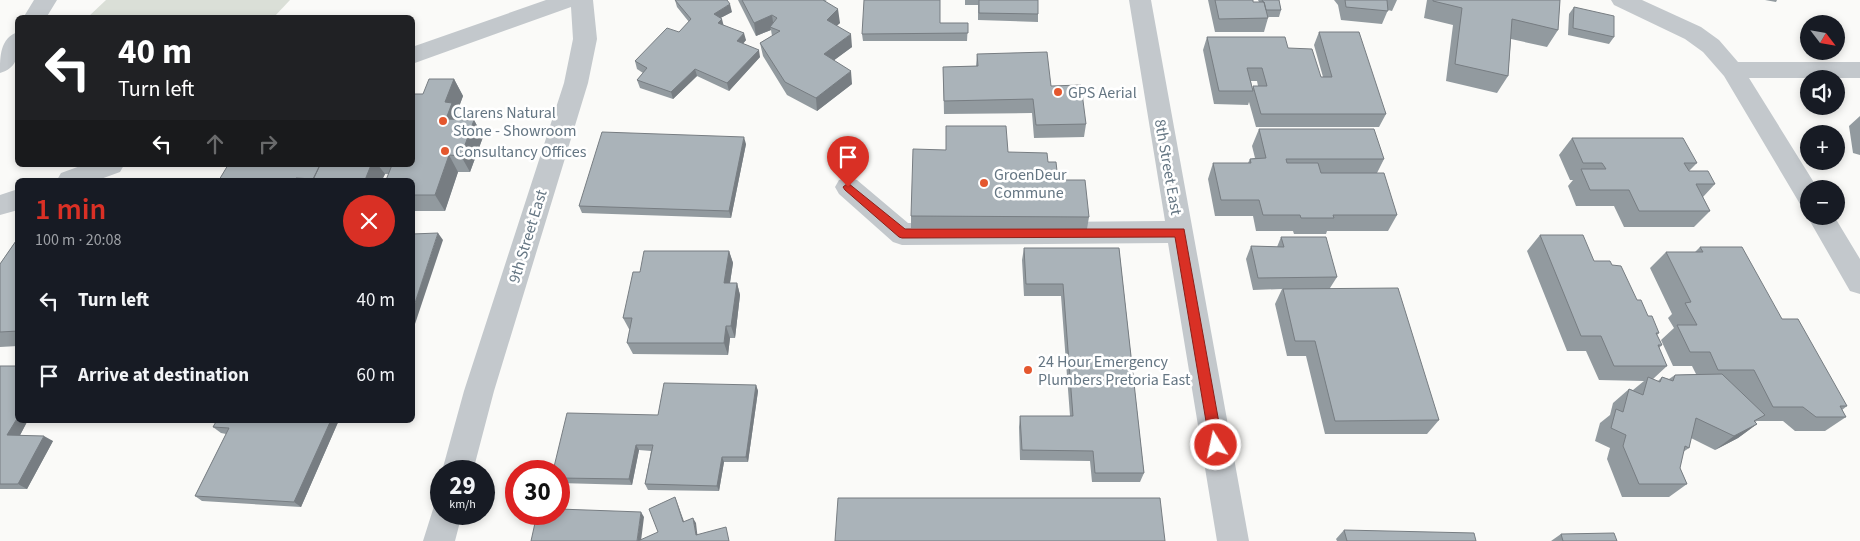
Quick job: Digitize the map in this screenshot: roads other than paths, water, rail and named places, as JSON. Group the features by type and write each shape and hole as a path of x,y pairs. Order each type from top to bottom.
{"street":[{"path":"36,15 46,0"},
{"path":"415,55 569,0"},
{"name":"9th Street East","path":"461,460 479,391 576,84 585,39 582,0"},
{"name":"8th Street East","path":"1140,0 1233,541"},
{"path":"1622,0 1693,33 1711,46 1732,70 1800,182"},
{"path":"0,65 15,44"},
{"path":"1732,70 1860,70"},
{"path":"76,178 106,167"},
{"path":"848,187 902,234 1180,232"},
{"path":"0,205 15,200"},
{"path":"1825,225 1860,282"},
{"path":"439,541 443,525"}],"place":[{"name":"GPS Aerial","path":"1058,92"},
{"name":"Clarens Natural Stone - Showroom","path":"443,121"},
{"name":"Consultancy Offices","path":"445,151"},
{"name":"GroenDeur Commune","path":"984,183"},
{"name":"24 Hour Emergency Plumbers Pretoria East","path":"1028,370"}]}
